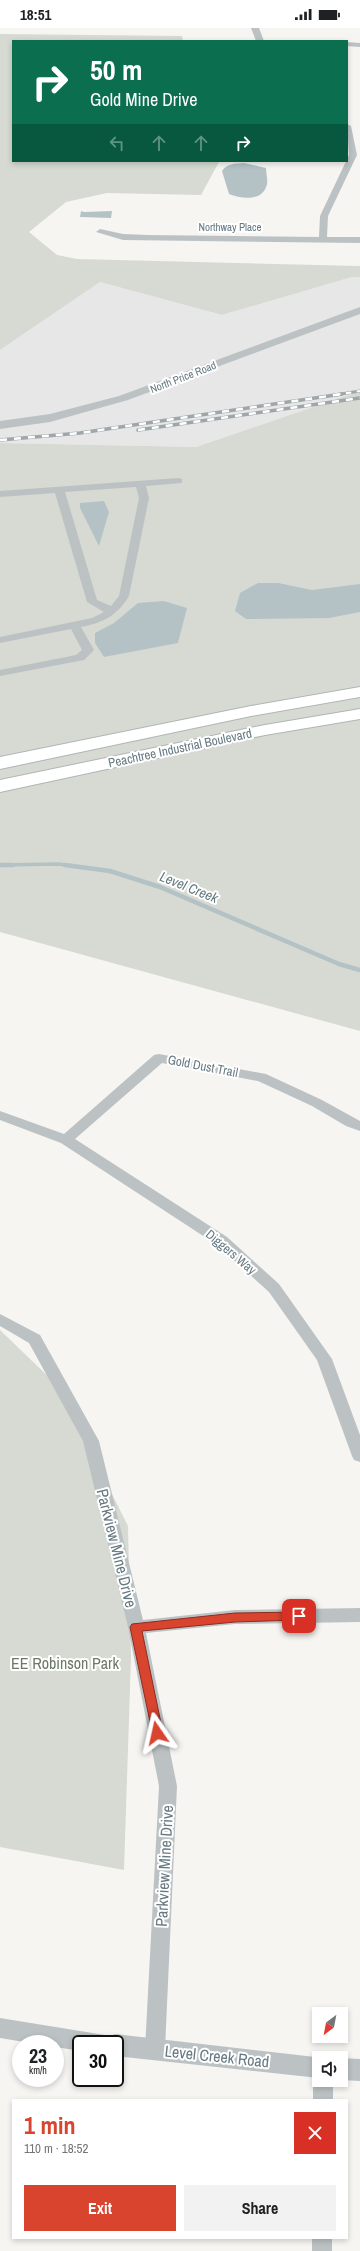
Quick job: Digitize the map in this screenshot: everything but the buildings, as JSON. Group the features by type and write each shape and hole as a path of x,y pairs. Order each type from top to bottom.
{"highway":[{"name":"Peachtree Industrial Boulevard","path":"0,763 251,711 360,692"},
{"name":"Peachtree Industrial Boulevard","path":"0,786 265,730 360,714"}],"street":[{"path":"256,28 260,40"},
{"path":"348,44 360,45"},
{"path":"323,239 324,216 353,155 348,131"},
{"name":"Northway Place","path":"100,232 123,237 148,238 360,240"},
{"name":"North Price Road","path":"0,425 24,424 63,416 119,400 360,310"},
{"path":"0,494 58,491 178,480"},
{"path":"0,640 95,621 119,605 124,596 144,498 140,484"},
{"path":"58,491 92,602 112,611"},
{"path":"0,673 80,658 88,650 75,626"},
{"name":"Gold Dust Trail","path":"66,1140 159,1058 261,1077 317,1103 351,1123 360,1126"},
{"name":"Diggers Way","path":"0,1115 66,1140 222,1241 274,1288 324,1359 360,1456"},
{"name":"Parkview Mine Drive","path":"0,1319 35,1339 91,1441 136,1627 168,1786 155,2049"},
{"path":"136,1627 235,1617 360,1615"},
{"path":"0,2028 72,2039"},
{"name":"Level Creek Road","path":"124,2046 312,2067"},
{"path":"348,2069 360,2070"},
{"path":"323,2087 323,2099"},
{"path":"322,2239 322,2251"}],"shaded area":[{"path":"244,163 266,168 267,184 265,190 261,194 251,198 229,194 222,171 229,165"},
{"path":"81,211 112,211 111,218 80,217"},
{"path":"352,277 360,277 360,391 196,447 0,443 0,350 100,282 222,315"},
{"path":"104,501 109,512 99,546 80,508 80,503"},
{"path":"258,583 278,583 312,590 360,584 360,612 329,618 246,619 235,611 240,593"},
{"path":"164,601 187,608 178,643 104,657 95,643 95,633 114,623 138,603"}],"green space":[{"path":"0,34 182,36 183,40 12,40 12,162 219,162 201,195 107,193 66,202 29,232 57,255 77,259 360,266 360,277 352,277 222,315 100,282 0,350"},
{"path":"360,391 360,1031 0,932 0,443 196,447"},
{"name":"EE Robinson Park","path":"0,1330 57,1385 128,1526 131,1657 124,1870 0,1847"}],"waterway":[{"name":"Level Creek","path":"13,865 0,865 59,864 69,866"},
{"name":"Level Creek","path":"69,866 110,871 160,887 339,964 360,970"}],"railway":[{"path":"335,395 360,391"},
{"path":"0,440 80,433 342,394"},
{"path":"138,430 360,398"}],"route":[{"path":"157,1733 136,1627 235,1617 299,1616"}]}
